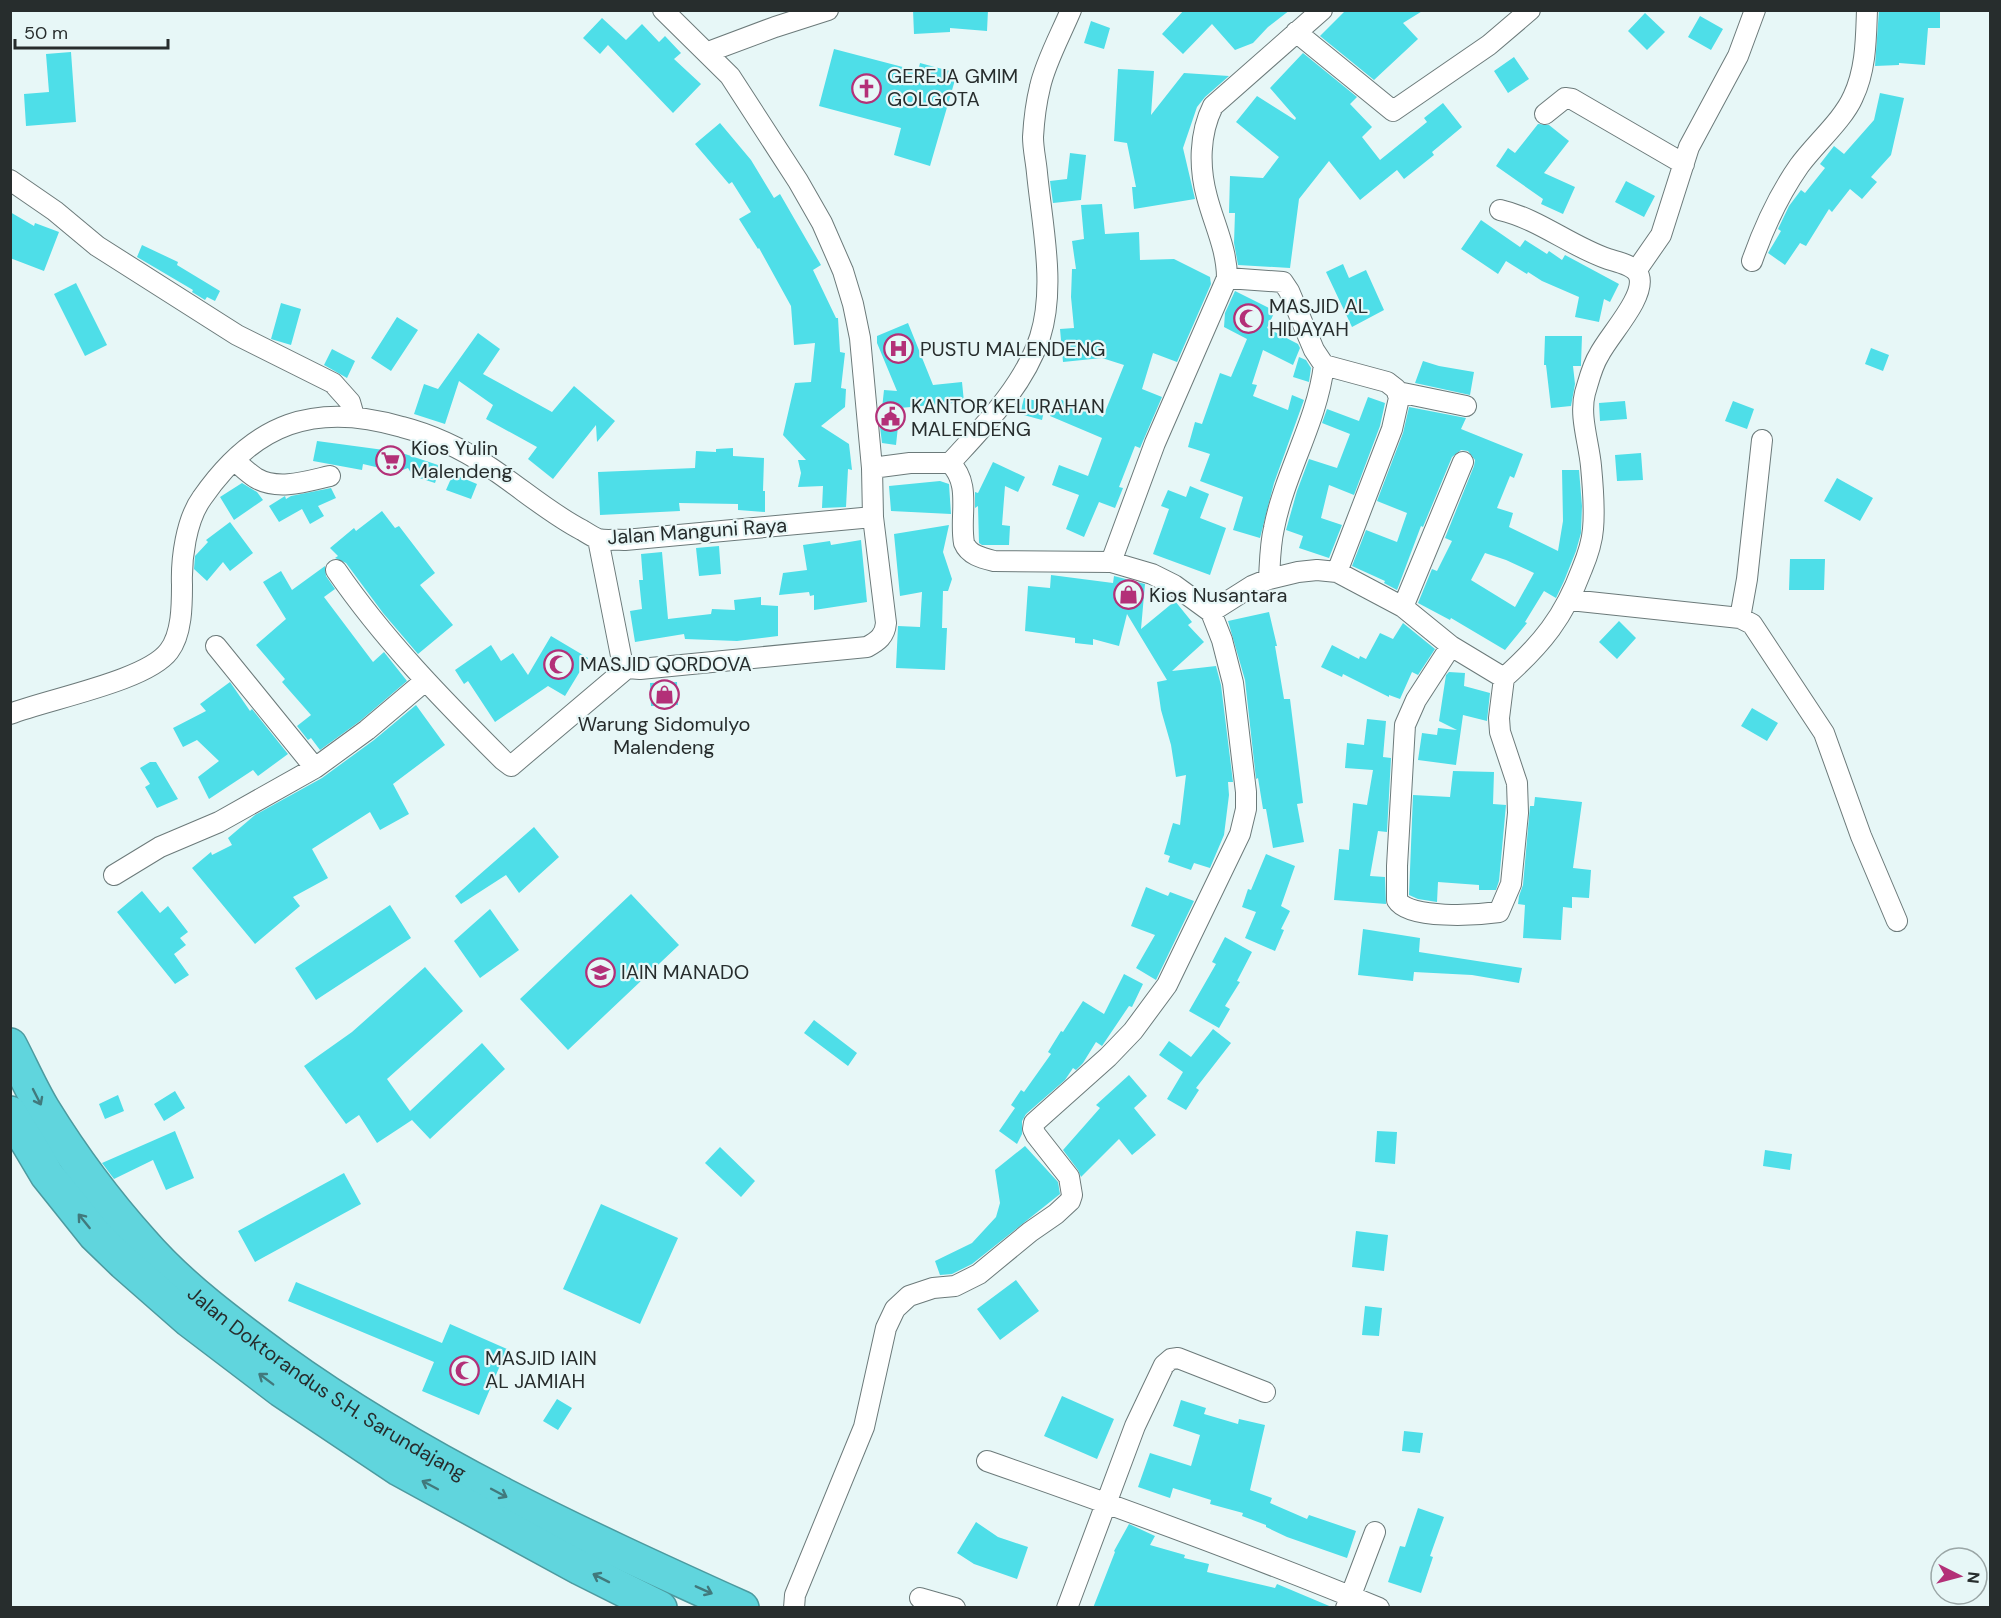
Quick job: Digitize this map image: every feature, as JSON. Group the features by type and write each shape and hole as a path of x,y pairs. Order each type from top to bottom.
{"highway":[{"name":"Jalan Doktorandus S.H. Sarundajang","path":"10,1045 42,1107 90,1180 143,1244 216,1314 304,1377 412,1446 503,1496 598,1543 742,1608"},
{"name":"Jalan Doktorandus S.H. Sarundajang","path":"10,1113 47,1175 95,1234 124,1263 280,1390 399,1469 580,1568 657,1606"}],"street":[{"path":"336,570 362,608 425,681 511,766 627,668 640,669 867,647 884,634 886,623 873,517 872,468 860,338 843,271 822,223 779,148 730,76 663,10"},
{"path":"708,52 828,10"},
{"path":"872,468 950,463 986,424 1008,395 1036,349 1044,319 1047,290 1044,233 1033,138 1040,85 1071,10"},
{"path":"1111,562 1155,443 1227,278 1227,265 1203,174 1205,126 1213,106 1322,10"},
{"path":"1296,32 1393,111 1489,45 1530,10"},
{"path":"1636,271 1661,235 1689,147 1737,56 1755,10"},
{"path":"1752,261 1764,226 1780,195 1799,166 1853,99 1859,82 1866,42 1867,10"},
{"path":"1545,114 1565,98 1572,99 1684,164"},
{"path":"10,180 97,246 237,335 333,383 350,402 354,416"},
{"path":"1451,645 1416,700 1405,725 1397,900 1404,908 1425,913 1487,914 1499,912 1511,884 1518,813 1517,783 1500,732 1499,718 1504,678 1549,633 1570,600 1586,558 1593,531 1593,502 1584,397 1602,349 1638,295 1640,278 1636,271 1583,248 1517,214 1500,210"},
{"path":"1227,278 1283,282 1314,350 1324,365 1387,382 1398,392 1466,406"},
{"path":"1269,579 1274,527 1283,495 1302,446 1322,380 1324,365"},
{"path":"1337,572 1392,429 1399,398 1398,392"},
{"name":"Jalan Manguni Raya","path":"10,714 137,674 169,651 177,636 180,620 182,569 189,529 199,501 216,478 255,442 292,423 320,417 354,416 382,421 444,441 486,464 560,517 598,539 625,540 873,517"},
{"path":"1740,618 1747,579 1762,440"},
{"path":"234,460 257,479 272,483 297,483 330,476"},
{"path":"1403,607 1463,462"},
{"path":"794,1608 798,1586 818,1543 864,1426 886,1328 895,1309 909,1296 933,1288 956,1286 980,1274 1030,1232 1056,1215 1070,1201 1072,1191 1069,1176 1036,1135 1033,1129 1034,1123 1108,1057 1146,1014 1167,985 1240,834 1246,809 1234,694 1222,640 1212,612 1191,596 1152,574 1111,562 994,561 977,556 968,550 963,535 963,487 957,470 950,463"},
{"path":"598,539 622,661 627,668"},
{"path":"1212,612 1252,586 1269,579 1317,570 1337,572 1403,607 1451,645 1504,678"},
{"path":"1570,600 1740,618 1756,628 1824,733 1861,836 1897,921"},
{"path":"216,646 315,768"},
{"path":"114,875 159,847 219,822 315,768 367,730 425,681"},
{"path":"1067,1608 1136,1426 1164,1365 1171,1359 1178,1358 1265,1392"},
{"path":"987,1461 1107,1502 1349,1602 1379,1608"},
{"path":"1349,1602 1375,1532"},
{"path":"920,1598 955,1608"}],"building":[{"path":"913,10 988,10 987,31 950,28 950,32 914,34"},
{"path":"1184,10 1290,10 1268,27 1253,43 1235,50 1212,24 1183,54 1162,34"},
{"path":"1346,10 1424,10 1403,23 1418,39 1374,80 1320,36"},
{"path":"1879,10 1940,10 1940,28 1928,28 1925,65 1899,63 1899,65 1875,66"},
{"path":"1645,13 1665,32 1647,50 1628,31"},
{"path":"1700,16 1723,29 1711,50 1688,37"},
{"path":"602,18 626,40 642,24 659,42 665,36 681,53 674,59 701,84 673,113 608,45 600,54 583,38"},
{"path":"1091,21 1110,28 1104,49 1084,43"},
{"path":"834,49 918,71 920,63 957,73 930,166 894,155 901,128 819,106"},
{"path":"71,52 76,122 26,126 24,94 49,92 46,54"},
{"path":"1303,53 1357,97 1350,104 1372,127 1362,137 1380,160 1427,122 1424,118 1443,103 1462,127 1432,152 1434,155 1404,179 1397,170 1360,200 1329,161 1299,199 1290,268 1238,265 1234,243 1235,213 1229,213 1230,176 1263,178 1279,157 1236,122 1257,96 1295,120 1296,118 1270,88"},
{"path":"1514,57 1529,79 1508,93 1494,71"},
{"path":"1118,69 1154,71 1151,115 1184,73 1229,76 1197,107 1183,148 1195,199 1134,209 1132,187 1136,187 1127,143 1114,141"},
{"path":"1880,93 1904,98 1891,155 1871,177 1877,182 1862,199 1850,189 1832,212 1829,209 1806,246 1800,243 1785,265 1768,253 1781,231 1778,229 1789,206 1801,190 1805,193 1825,168 1820,164 1834,146 1844,154 1874,120"},
{"path":"720,123 751,160 774,198 780,194 821,265 813,270 838,318 840,352 845,353 841,388 846,389 845,407 821,426 849,444 852,470 848,469 846,507 822,508 823,486 798,487 801,473 798,460 806,460 783,435 795,383 811,382 815,343 794,345 791,306 759,248 739,219 751,212 732,182 729,184 695,144"},
{"path":"1538,124 1549,125 1569,141 1544,173 1575,187 1563,214 1541,204 1543,199 1496,166 1508,148 1515,153"},
{"path":"1070,153 1086,155 1081,200 1053,203 1050,181 1067,179"},
{"path":"1626,181 1655,196 1644,217 1615,202"},
{"path":"1102,204 1105,234 1139,232 1140,260 1174,259 1210,277 1211,284 1177,362 1153,353 1142,389 1162,397 1140,448 1135,446 1119,487 1123,488 1115,508 1099,502 1084,537 1066,529 1079,495 1052,485 1059,465 1088,476 1102,438 1050,416 1057,398 1103,417 1124,365 1102,358 1063,362 1060,329 1074,328 1071,297 1072,269 1076,269 1072,241 1084,239 1081,205"},
{"path":"10,212 34,226 35,223 59,232 44,271 10,258"},
{"path":"1481,220 1520,247 1525,240 1547,254 1549,251 1562,260 1565,255 1619,284 1610,302 1604,299 1599,322 1575,317 1579,297 1542,281 1528,272 1527,274 1506,261 1498,274 1461,249"},
{"path":"142,245 178,262 177,265 220,291 215,301 207,297 205,300 192,292 193,290 137,257"},
{"path":"1343,264 1349,278 1366,270 1384,310 1352,327 1326,272"},
{"path":"76,283 107,345 85,356 54,294"},
{"path":"1235,291 1275,311 1267,328 1298,344 1300,348 1293,365 1263,350 1252,384 1257,385 1253,396 1288,410 1292,395 1304,400 1274,483 1260,538 1233,530 1243,497 1200,481 1210,454 1188,447 1195,422 1202,424 1220,373 1231,377 1247,339 1224,327 1225,313"},
{"path":"281,303 301,309 291,345 271,339"},
{"path":"397,317 418,330 391,371 371,358"},
{"path":"908,323 933,385 962,382 964,402 900,408 896,445 882,443 880,427 884,390 897,391 877,343 877,336"},
{"path":"478,333 500,349 483,374 552,412 574,386 615,421 597,442 596,425 553,479 528,459 537,447 486,419 493,405 459,381 445,424 414,414 424,384 438,389"},
{"path":"1545,336 1582,336 1581,366 1573,366 1575,384 1571,406 1551,408 1546,365 1544,365"},
{"path":"1871,348 1889,355 1883,371 1865,364"},
{"path":"332,349 355,361 347,378 324,365"},
{"path":"1299,357 1306,360 1311,368 1309,382 1293,377"},
{"path":"1423,361 1474,372 1470,395 1415,383"},
{"path":"1368,397 1385,403 1380,426 1354,495 1329,485 1321,518 1342,525 1329,558 1299,548 1303,536 1286,530 1309,459 1337,468 1350,434 1322,423 1327,409 1359,421"},
{"path":"1024,398 1046,403 1042,420 1020,414"},
{"path":"1625,401 1627,419 1600,421 1599,403"},
{"path":"1733,401 1754,409 1747,429 1725,421"},
{"path":"1409,407 1466,418 1461,429 1523,454 1514,478 1510,476 1497,508 1513,513 1509,527 1558,551 1563,521 1562,470 1579,470 1582,506 1581,533 1564,581 1556,598 1544,591 1525,622 1527,623 1505,650 1451,618 1450,620 1418,603 1432,569 1437,571 1452,541 1445,538 1474,466 1475,460 1468,451 1461,450 1452,457 1423,527 1421,526 1397,590 1384,583 1385,581 1352,566 1366,530 1397,542 1407,513 1377,501 1403,433","holes":["1485,553 1534,573 1515,607 1471,580"]},
{"path":"317,441 384,450 384,447 441,466 435,483 413,476 408,468 397,472 363,464 362,470 313,461"},
{"path":"733,448 733,456 764,458 765,512 738,510 738,504 679,503 680,511 600,515 598,472 695,468 696,451 716,452 716,449"},
{"path":"1641,453 1643,480 1617,481 1615,455"},
{"path":"993,462 1025,477 1018,492 1005,486 1002,525 1010,526 1009,545 979,543 978,506 975,508 975,492 978,493"},
{"path":"453,474 477,484 471,499 446,490"},
{"path":"1837,478 1873,498 1860,521 1824,501"},
{"path":"940,481 949,484 951,514 891,511 889,486"},
{"path":"242,483 257,492 263,500 234,520 220,497"},
{"path":"1190,486 1209,494 1200,518 1226,528 1210,575 1153,554 1169,509 1161,506 1168,490 1186,497"},
{"path":"331,488 336,498 318,506 324,516 310,524 302,509 279,522 269,506 285,496 286,499"},
{"path":"382,511 395,528 399,526 435,573 420,585 453,625 418,654 383,613 346,563 335,558 338,556 330,548 354,528 356,531"},
{"path":"230,522 253,553 230,571 223,562 207,581 194,569 195,556 208,542 206,540"},
{"path":"949,525 943,552 952,579 948,591 943,591 942,628 947,628 945,670 896,668 898,626 920,627 922,592 900,596 894,534"},
{"path":"861,540 867,602 814,610 814,595 810,596 809,592 779,595 783,573 807,570 803,545 830,541 831,545"},
{"path":"719,546 721,574 699,576 696,548"},
{"path":"662,552 668,619 711,614 712,609 735,610 734,600 761,597 761,605 778,606 778,636 737,641 685,639 684,634 635,642 630,611 642,609 639,580 643,580 641,554"},
{"path":"1790,559 1825,559 1824,590 1789,590"},
{"path":"325,566 326,576 335,589 324,597 373,662 384,652 407,681 360,721 320,750 311,738 308,740 297,726 311,715 282,682 285,679 256,645 286,619 263,582 281,571 292,590"},
{"path":"1051,575 1113,583 1114,576 1145,584 1141,629 1175,601 1192,622 1188,625 1204,642 1172,671 1216,666 1221,685 1233,782 1228,782 1229,795 1224,835 1210,868 1194,863 1191,870 1168,862 1170,856 1164,854 1173,823 1180,825 1186,775 1176,777 1171,745 1161,710 1157,682 1167,680 1127,614 1119,646 1093,639 1093,645 1075,643 1075,638 1025,631 1028,586 1050,588"},
{"path":"1269,612 1277,646 1275,646 1284,699 1290,699 1303,803 1297,804 1304,842 1273,848 1266,809 1263,809 1258,778 1256,779 1245,680 1228,621"},
{"path":"1619,621 1636,638 1617,659 1599,642"},
{"path":"1403,623 1435,649 1418,675 1412,672 1400,699 1389,695 1389,697 1343,674 1342,677 1321,667 1332,645 1359,659 1360,656 1366,659 1380,633 1393,639"},
{"path":"551,636 588,658 565,696 548,686 495,722 468,681 464,684 455,670 491,645 501,661 513,653 528,675"},
{"path":"1449,672 1465,673 1464,686 1490,693 1487,721 1463,715 1456,765 1418,760 1422,733 1437,735 1438,728 1457,730 1439,721 1446,675"},
{"path":"230,682 250,711 252,709 288,754 258,776 253,770 209,799 198,777 219,761 197,740 183,747 173,728 206,711 200,704"},
{"name":"Warung Sidomulyo Malendeng","path":"677,682 678,705 651,706 650,683"},
{"path":"416,705 445,745 393,784 409,814 380,830 370,812 312,849 328,878 293,897 300,906 255,944 192,868 211,852 212,855 232,845 228,838 255,815 322,778 374,740"},
{"path":"1752,708 1778,723 1767,741 1741,726"},
{"path":"1367,719 1386,721 1383,757 1391,758 1387,832 1378,831 1370,876 1385,877 1386,904 1334,900 1339,849 1349,850 1353,803 1367,805 1373,770 1345,768 1347,743 1364,745"},
{"path":"150,762 156,762 178,799 157,808 145,787 150,784 140,768"},
{"path":"1453,771 1494,772 1493,804 1506,805 1499,881 1496,890 1479,890 1479,885 1438,882 1437,902 1418,899 1409,895 1413,795 1450,797"},
{"path":"1535,797 1582,802 1573,868 1591,870 1589,898 1572,897 1572,908 1563,907 1561,940 1523,938 1525,905 1518,904 1523,885 1530,806 1534,806"},
{"path":"534,827 559,857 519,893 506,875 461,904 455,896"},
{"path":"1266,854 1295,866 1281,906 1290,911 1281,929 1284,930 1275,951 1245,938 1256,912 1242,907 1248,889 1251,890"},
{"path":"1146,887 1168,896 1170,892 1194,901 1156,980 1136,968 1155,935 1131,926"},
{"path":"142,891 160,913 168,906 188,932 180,938 186,945 174,954 189,975 175,984 117,912"},
{"name":"IAIN MANADO","path":"631,894 679,945 568,1050 520,999"},
{"path":"390,905 411,938 316,1000 295,968"},
{"path":"490,909 519,950 480,978 454,941"},
{"path":"1363,929 1420,938 1419,952 1522,968 1519,983 1472,975 1414,972 1413,981 1358,975"},
{"path":"1225,937 1252,952 1237,981 1240,982 1225,1006 1230,1009 1219,1028 1189,1011 1216,964 1212,962"},
{"path":"425,967 463,1011 387,1079 410,1111 482,1043 505,1069 430,1139 412,1120 377,1143 359,1115 346,1124 304,1066 352,1032"},
{"path":"1124,974 1143,984 1132,1007 1129,1006 1102,1046 1096,1042 1083,1063 1076,1070 1073,1068 1065,1080 1026,1114 1022,1121 1022,1134 1017,1144 999,1131 1015,1108 1011,1105 1021,1090 1024,1092 1051,1054 1048,1052 1083,1001 1104,1014"},
{"path":"814,1020 857,1053 848,1066 804,1033"},
{"path":"1213,1029 1231,1043 1196,1088 1199,1090 1186,1110 1167,1099 1183,1072 1159,1055 1169,1041 1191,1057"},
{"path":"1129,1075 1147,1096 1134,1108 1156,1135 1132,1155 1119,1139 1081,1177 1063,1150 1100,1108 1096,1105"},
{"path":"175,1091 185,1108 164,1121 154,1104"},
{"path":"118,1095 124,1111 105,1119 99,1104"},
{"path":"175,1131 194,1178 166,1190 153,1160 114,1179 102,1163"},
{"path":"1377,1131 1397,1132 1395,1164 1375,1162"},
{"path":"1025,1146 1058,1182 1060,1194 972,1264 952,1274 940,1275 935,1261 972,1243 996,1217 1000,1203 995,1170"},
{"path":"720,1147 755,1181 741,1197 705,1163"},
{"path":"1765,1150 1792,1154 1790,1170 1763,1166"},
{"path":"344,1173 361,1204 255,1262 238,1231"},
{"path":"601,1204 678,1238 640,1324 563,1289"},
{"path":"1356,1231 1388,1235 1384,1271 1352,1267"},
{"path":"1016,1280 1039,1311 1000,1340 977,1309"},
{"path":"296,1282 442,1343 450,1324 507,1349 479,1415 422,1391 434,1362 288,1301"},
{"path":"1365,1306 1382,1308 1379,1336 1362,1335"},
{"path":"1062,1396 1114,1419 1097,1459 1044,1436"},
{"path":"557,1399 572,1408 558,1430 543,1421"},
{"path":"1181,1400 1206,1408 1204,1414 1238,1424 1239,1419 1265,1425 1250,1490 1272,1498 1270,1503 1307,1519 1309,1515 1356,1531 1347,1558 1287,1537 1266,1525 1242,1516 1243,1513 1210,1504 1211,1500 1173,1488 1170,1498 1138,1487 1150,1453 1191,1466 1200,1435 1173,1426"},
{"path":"1404,1431 1423,1433 1420,1453 1402,1451"},
{"path":"1418,1508 1444,1517 1430,1556 1433,1557 1421,1593 1388,1582 1400,1546 1405,1547"},
{"path":"976,1522 998,1537 1028,1547 1017,1579 974,1564 957,1553"},
{"path":"1129,1524 1155,1536 1150,1545 1185,1555 1184,1558 1209,1564 1207,1572 1275,1588 1277,1584 1334,1608 1093,1608 1114,1551"}],"place":[{"name":"GEREJA GMIM GOLGOTA","path":"866,88"},
{"name":"MASJID AL HIDAYAH","path":"1248,318"},
{"name":"PUSTU MALENDENG","path":"899,349"},
{"name":"KANTOR KELURAHAN MALENDENG","path":"890,417"},
{"name":"Kios Yulin Malendeng","path":"390,460"},
{"name":"Kios Nusantara","path":"1128,595"},
{"name":"MASJID QORDOVA","path":"559,664"},
{"name":"Warung Sidomulyo Malendeng","path":"664,694"},
{"name":"IAIN MANADO","path":"600,972"},
{"name":"MASJID IAIN AL JAMIAH","path":"464,1370"}]}
